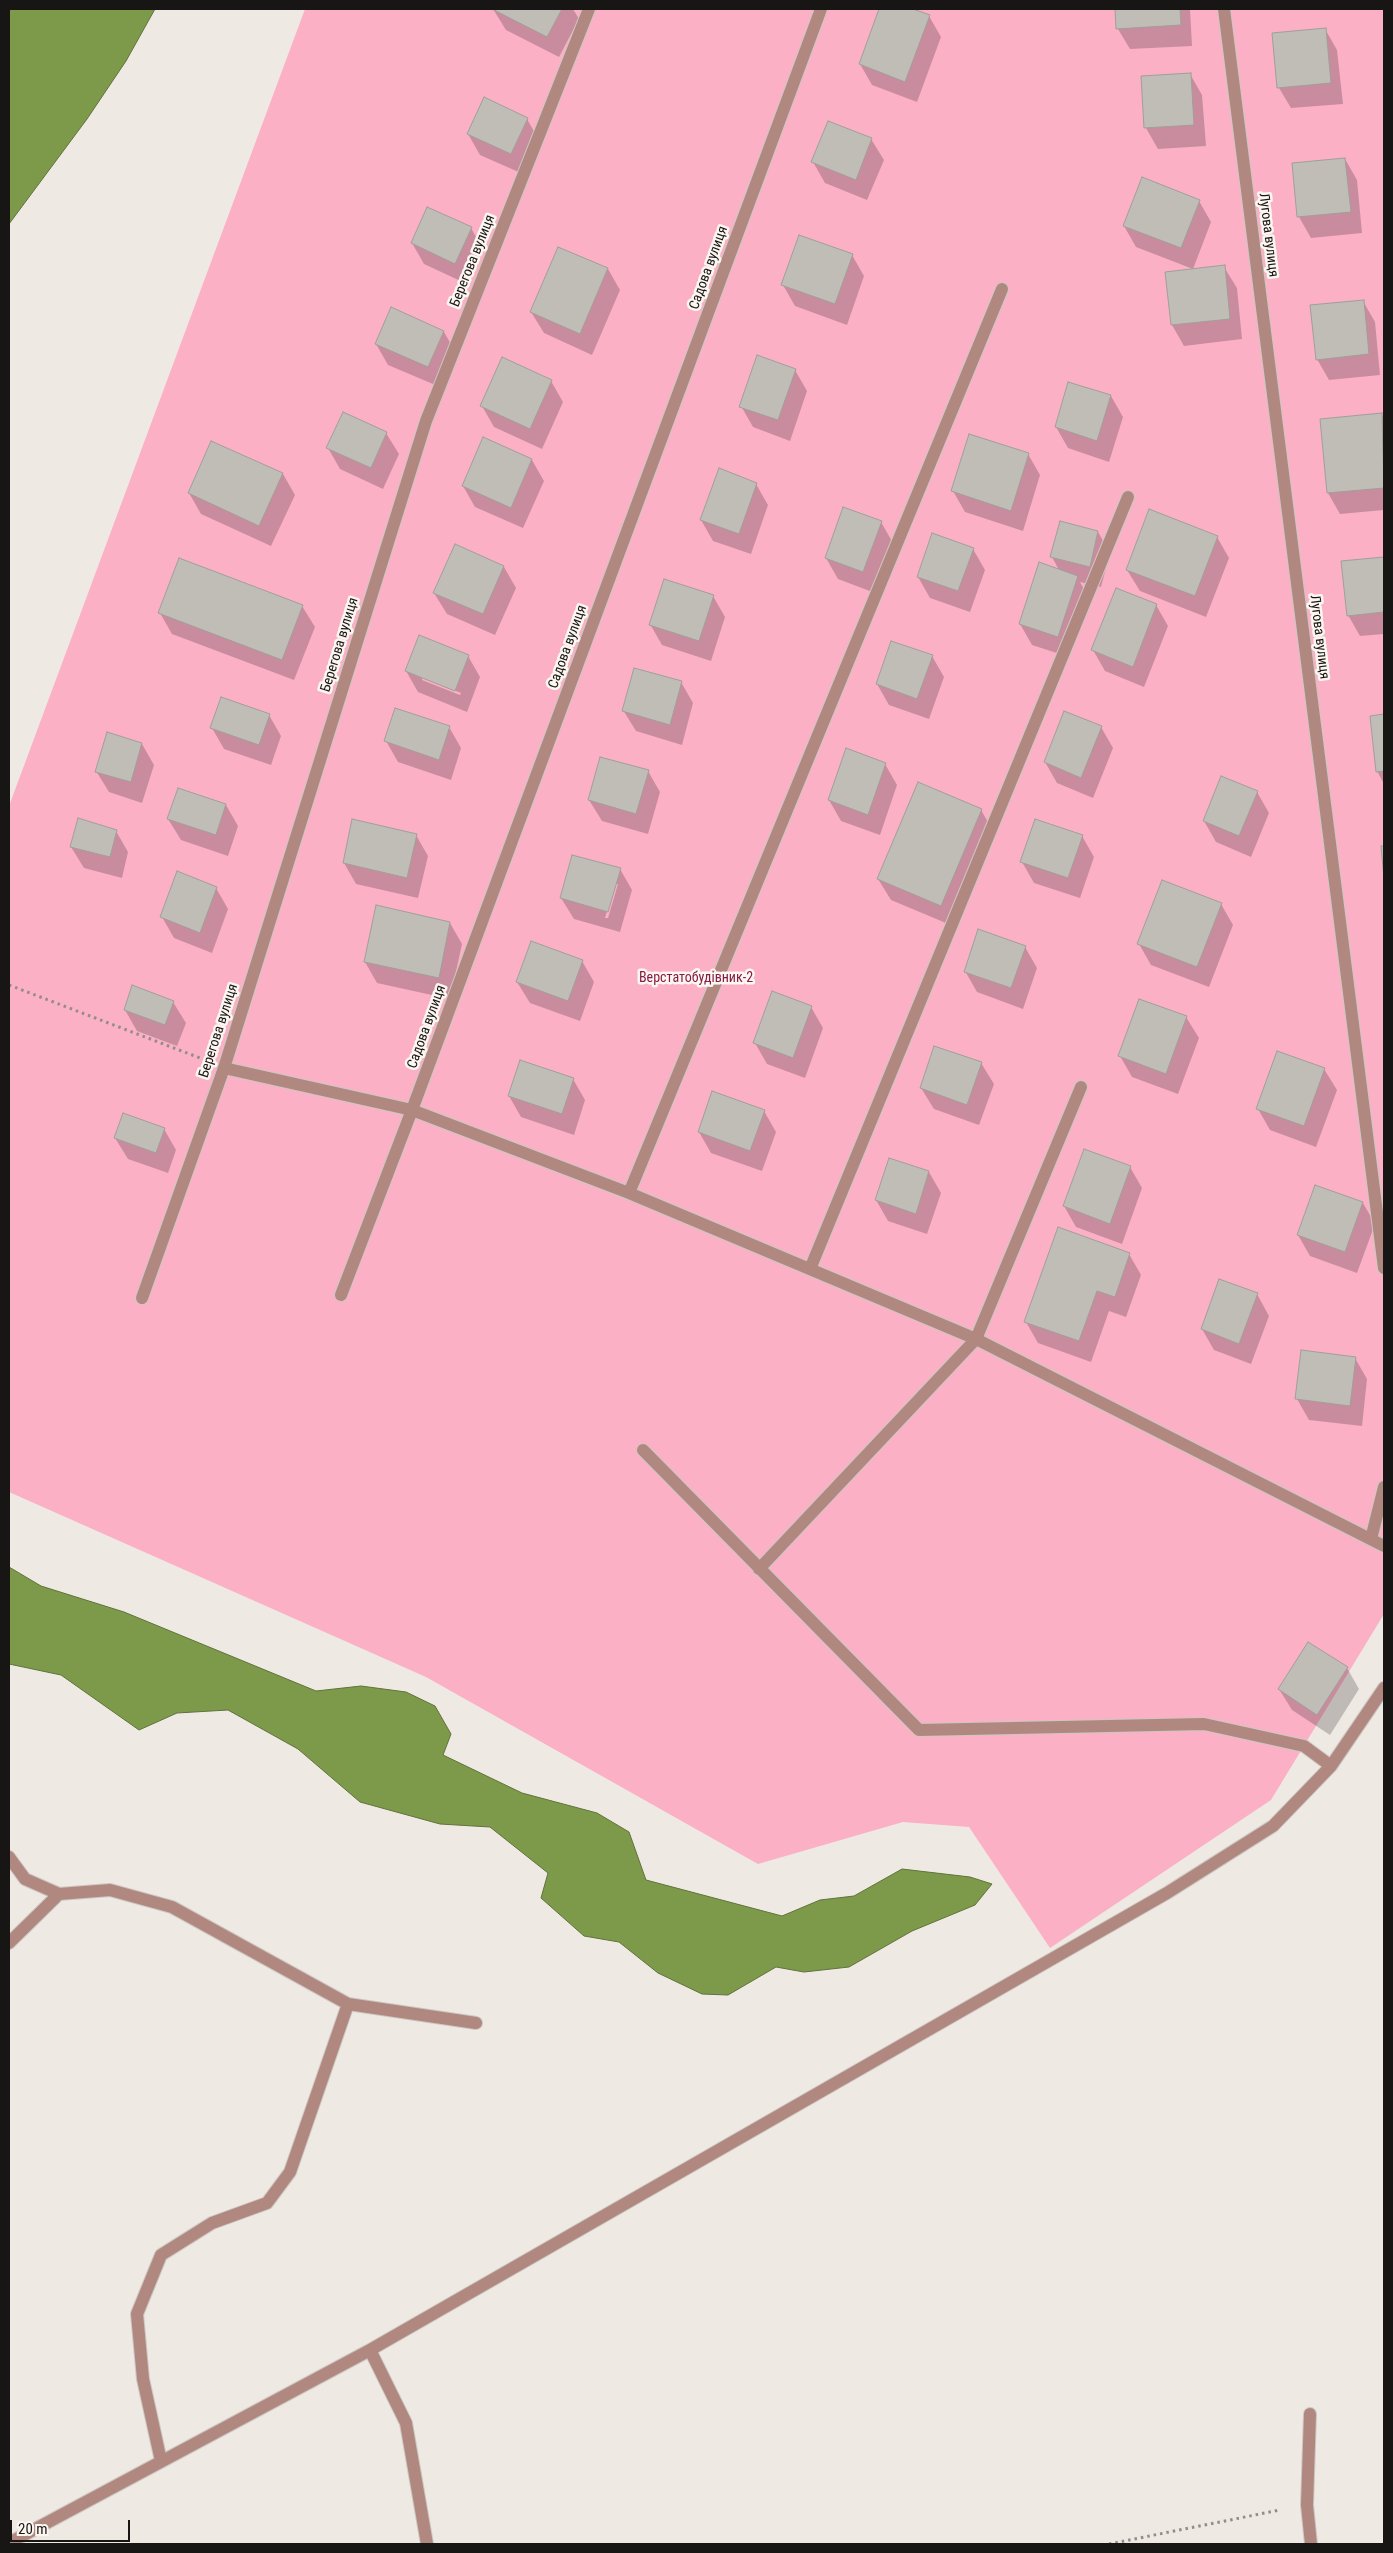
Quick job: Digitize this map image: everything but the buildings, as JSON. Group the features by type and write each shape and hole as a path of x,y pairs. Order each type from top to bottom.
{"street":[{"name":"Берегова вулиця","path":"142,1298 224,1068 426,420 588,9"},
{"name":"Садова вулиця","path":"341,1295 412,1110 821,9"},
{"name":"Лугова вулиця","path":"1224,9 1384,1268"},
{"path":"629,1193 1002,289"},
{"path":"810,1269 1128,497"},
{"path":"224,1068 412,1110 629,1193 976,1339 1384,1546"},
{"path":"759,1569 976,1339 1081,1087"},
{"path":"643,1450 919,1730 1204,1724 1304,1746 1331,1766"},
{"path":"1371,1539 1384,1487"},
{"path":"9,2543 370,2350 1167,1893 1273,1826 1331,1766 1384,1688"},
{"path":"9,1856 25,1879 59,1894 110,1890 172,1907 348,2004 476,2023"},
{"path":"9,1943 59,1894"},
{"path":"161,2461 143,2379 137,2314 154,2272 162,2255 212,2223 267,2204 290,2172 348,2004"},
{"path":"370,2350 406,2423 427,2544"},
{"path":"1310,2414 1308,2504 1311,2544"}],"path":[{"path":"9,985 224,1068"},
{"path":"1109,2544 1308,2504"}],"green space":[{"name":"Верстатобудівник-2","path":"305,9 1384,9 1384,1614 1271,1800 1050,1948 969,1827 903,1822 758,1864 426,1677 9,1492 9,806"}],"shaded area":[{"path":"9,9 155,9 126,61 87,119 9,224"},
{"path":"9,1567 41,1586 124,1612 316,1691 361,1686 406,1692 435,1706 451,1734 443,1755 522,1793 597,1813 629,1832 646,1880 782,1916 820,1900 854,1896 902,1869 970,1877 992,1884 975,1905 912,1931 849,1967 804,1972 776,1967 728,1995 702,1994 658,1973 619,1942 584,1936 541,1898 548,1873 490,1827 440,1824 360,1802 298,1749 228,1710 177,1713 139,1730 61,1675 9,1664"}]}
